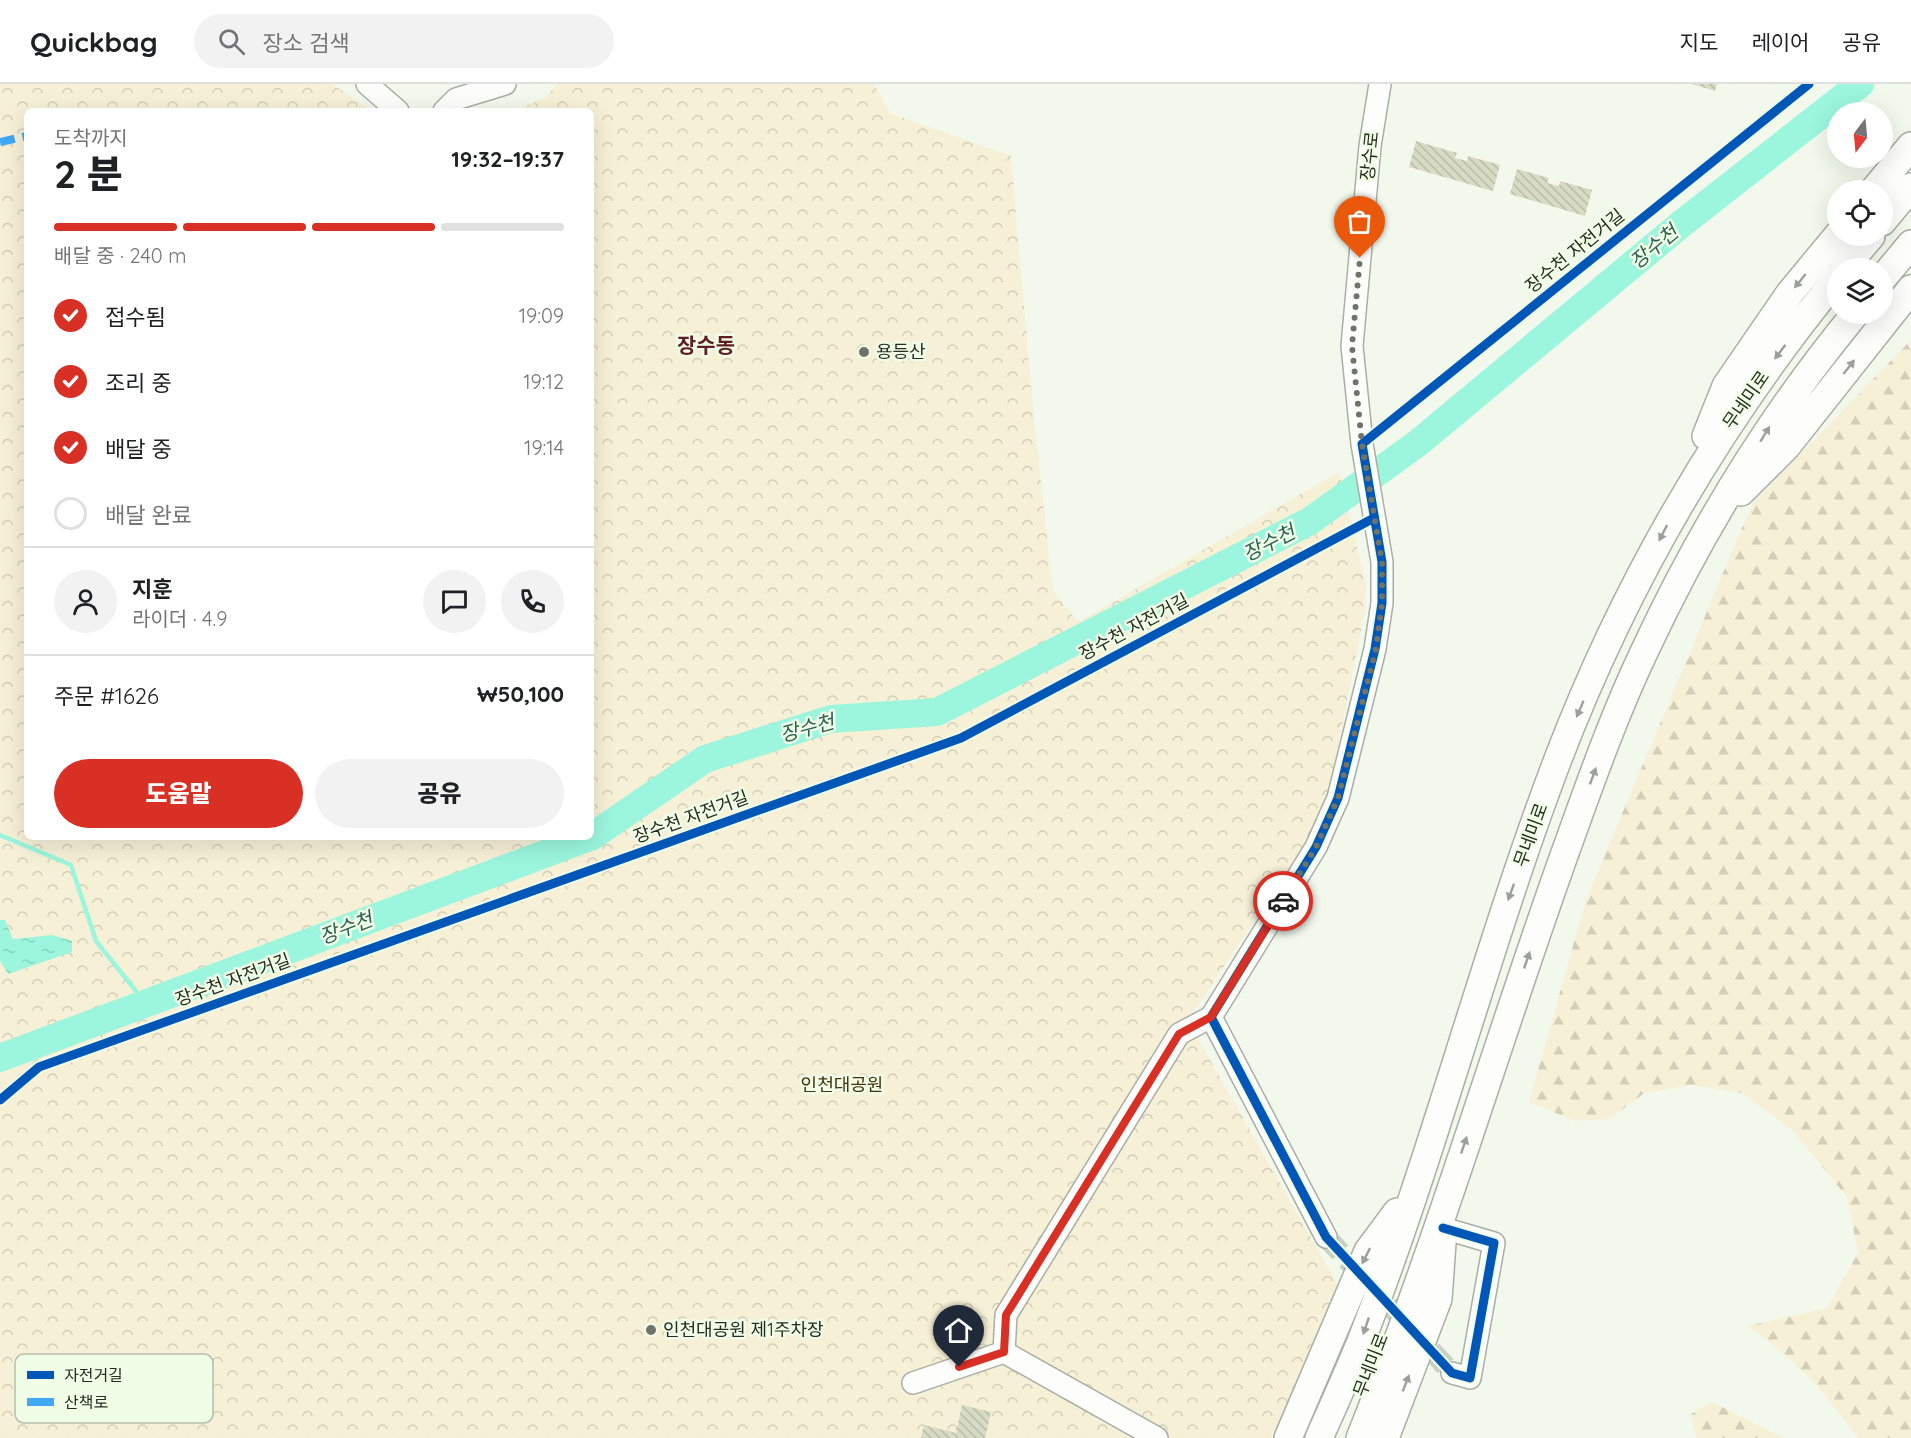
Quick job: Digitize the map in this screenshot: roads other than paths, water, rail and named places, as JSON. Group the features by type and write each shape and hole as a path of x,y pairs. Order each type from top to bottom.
{"main road":[{"path":"1882,180 1911,146"},
{"path":"1893,209 1911,187"},
{"path":"1893,266 1911,244"},
{"path":"1678,503 1726,386 1790,293 1829,246"},
{"path":"1852,258 1863,246"},
{"path":"1712,521 1786,447 1911,289"},
{"name":"무네미로","path":"1319,1438 1360,1343 1413,1192 1502,917 1559,757 1611,636 1678,503 1742,403 1827,290"},
{"name":"무네미로","path":"1360,1438 1394,1355 1595,770 1645,650 1712,521 1773,420 1846,324"},
{"path":"1288,1438 1368,1251 1413,1192"},
{"path":"1385,1438 1438,1299 1446,1200"}],"street":[{"path":"367,84 395,108"},
{"path":"447,108 456,99 505,84"},
{"name":"장수로","path":"1211,1017 1316,847 1338,798 1376,649 1382,603 1382,562 1362,444 1352,346 1370,146 1380,84"},
{"path":"1004,1352 1006,1315 1179,1034 1211,1017 1326,1238"},
{"path":"1443,1228 1494,1243 1470,1378 1452,1373"},
{"path":"913,1383 1004,1352 1157,1438"}],"water":[{"path":"0,920 5,920 13,939 52,935 72,941 72,952 8,974 0,961"}],"waterway":[{"name":"장수천","path":"594,835 705,759 831,719 937,712 1310,521 1418,443 1680,225 1860,84"},
{"path":"0,835 71,865 96,941 136,991"},
{"name":"장수천","path":"0,1058 582,840"}],"tunnel":[{"path":"1326,1237 1452,1373"}],"place":[{"name":"용등산","path":"864,352"},
{"name":"인천대공원 제1주차장","path":"651,1330"}],"district":[{"name":"장수동","path":"706,346"}],"park label":[{"name":"인천대공원","path":"842,1085"}]}
